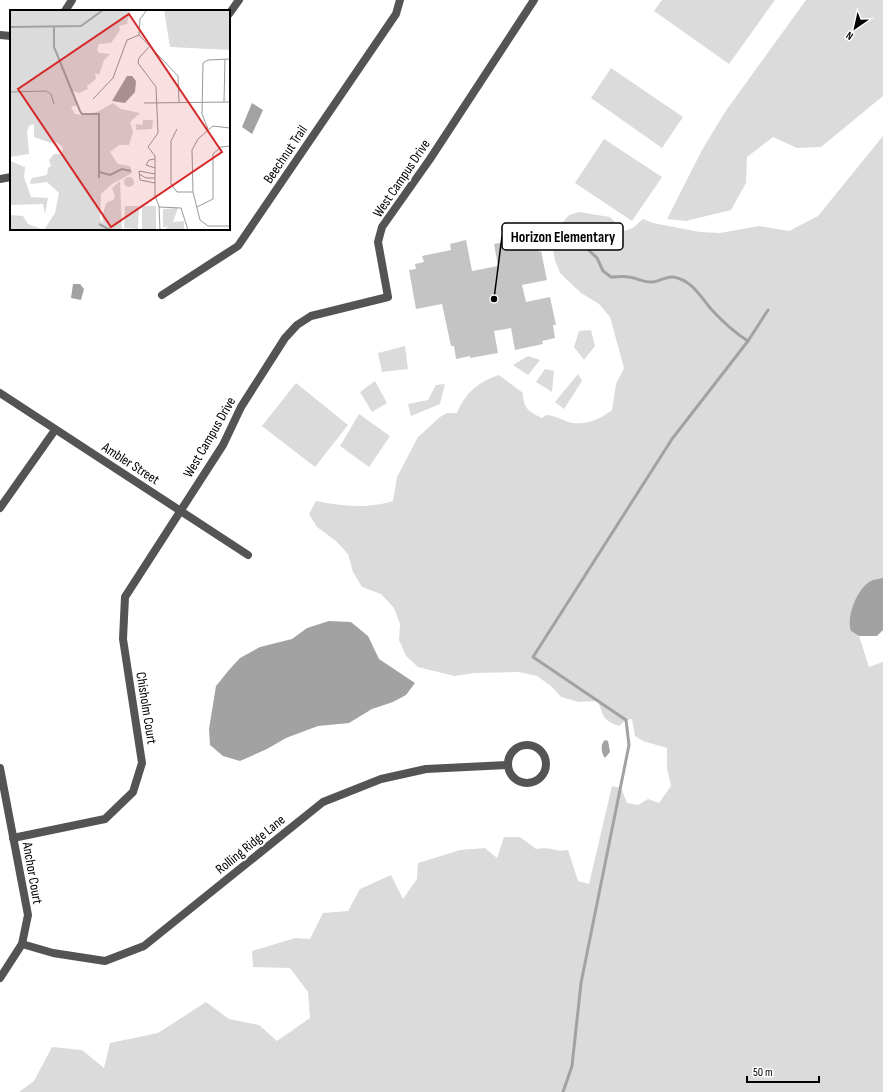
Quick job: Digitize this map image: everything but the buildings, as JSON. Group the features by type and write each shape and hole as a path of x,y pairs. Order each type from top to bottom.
{"street":[{"path":"66,10 72,0"},
{"path":"230,13 239,0"},
{"name":"Beechnut Trail","path":"162,295 238,246 396,14 400,0"},
{"name":"West Campus Drive","path":"181,511 223,444 241,408 285,338 297,325 311,316 388,297 378,242 382,227 430,159 534,0"},
{"path":"0,35 10,36"},
{"path":"0,179 10,177"},
{"name":"Ambler Street","path":"0,393 54,430 248,555"},
{"path":"0,508 54,430"},
{"name":"Chisholm Court","path":"13,838 105,819 133,792 142,763 123,639 125,597 181,511"},
{"path":"526,744 538,748 542,752 546,764 541,776 530,783 524,783 512,777 507,765 508,759 514,748 526,744"},
{"name":"Rolling Ridge Lane","path":"22,944 53,953 105,961 144,946 323,802 381,779 426,769 507,765"},
{"name":"Anchor Court","path":"0,768 28,915 22,944 0,978"}],"shaded area":[{"path":"662,0 775,0 729,64 654,11"},
{"path":"806,0 883,0 883,96 821,147 797,148 773,137 747,157 746,183 731,210 686,221 667,219 702,150 725,112"},
{"path":"611,68 683,117 662,148 591,98"},
{"path":"252,103 263,110 252,134 242,127"},
{"path":"883,136 883,578 874,580 867,584 862,590 855,606 851,631 859,636 869,667 883,662 883,1092 19,1092 34,1081 52,1047 82,1050 104,1068 110,1043 158,1033 206,1002 229,1019 259,1025 277,1041 310,1018 308,992 290,968 253,967 252,951 295,938 310,939 323,913 348,911 360,889 391,875 403,899 417,879 418,863 460,850 485,848 497,858 504,837 520,837 536,849 545,848 568,850 578,881 589,884 612,786 621,788 627,803 638,805 648,799 659,803 671,786 667,768 667,748 643,741 635,736 632,719 626,720 619,726 614,724 604,717 598,701 579,702 561,697 551,686 537,676 519,672 474,673 454,676 418,667 406,656 399,640 400,624 394,608 381,594 362,587 353,572 348,554 336,541 317,527 309,514 316,501 365,506 384,504 393,501 397,477 418,437 440,417 447,413 457,413 464,399 479,384 499,375 523,393 524,402 528,409 542,418 546,415 570,422 584,423 604,416 612,410 616,384 624,368 610,317 599,304 581,293 560,273 555,260 551,240 556,230 569,215 579,212 610,217 624,231 633,228 643,219 653,223 700,232 720,233 759,226 789,231 818,216"},
{"path":"604,139 662,177 632,221 575,183"},
{"path":"73,284 80,284 84,289 81,300 71,298"},
{"path":"591,330 595,346 584,360 574,347 579,331"},
{"path":"405,346 408,369 382,372 378,353"},
{"path":"528,356 540,360 528,375 513,365"},
{"path":"545,369 554,371 552,392 536,382"},
{"path":"578,374 582,381 564,409 555,402"},
{"path":"375,381 387,403 372,412 360,392"},
{"path":"296,383 348,425 315,467 262,426"},
{"path":"445,384 440,404 411,416 408,404 428,400 436,385"},
{"path":"359,414 390,436 369,467 340,446"},
{"path":"883,578 883,630 877,636 859,636 851,631 850,625 851,611 854,603 861,590 866,585 872,580"},
{"path":"329,621 351,622 368,636 379,659 415,683 406,695 393,702 372,709 349,723 318,726 286,738 267,749 240,761 223,756 210,745 209,729 216,686 240,658 260,647 292,639 307,628"},
{"path":"605,740 608,741 610,752 605,758 602,744"}],"waterway":[{"path":"568,230 597,258 603,271 611,277 629,277 650,282 655,282 667,277 673,277 685,281 695,289 724,322 748,341"},
{"path":"563,1092 572,1066 581,983 629,745 626,720 533,657 672,439 748,341 768,310"}],"place":[{"name":"Horizon Elementary","path":"494,299"}]}
